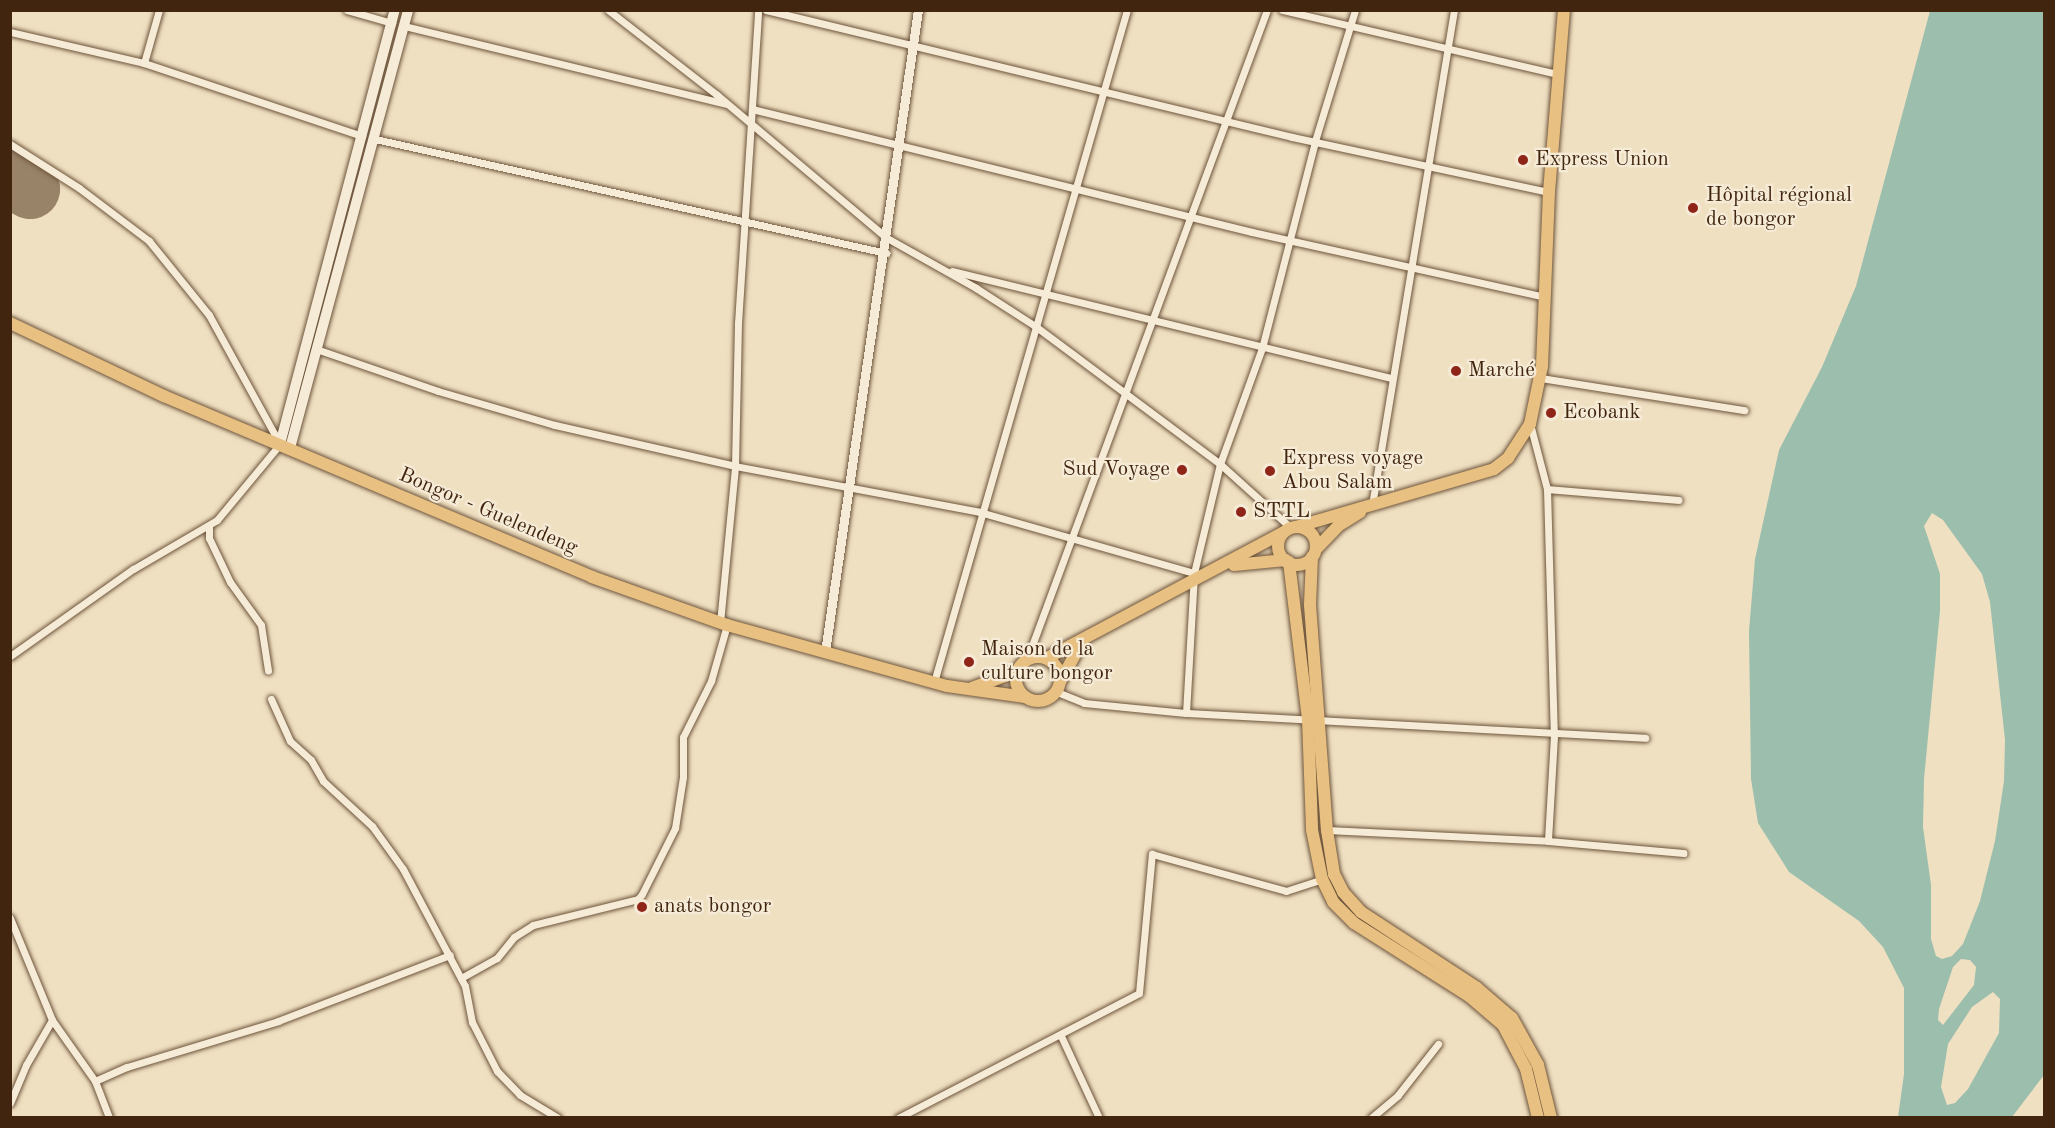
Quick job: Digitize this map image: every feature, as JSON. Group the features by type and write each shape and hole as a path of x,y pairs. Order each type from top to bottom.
{"highway":[{"path":"1219,569 1290,529 1494,469 1508,458 1530,424 1541,378 1549,192 1564,10"},
{"name":"Bongor - Guelendeng","path":"10,323 164,396 584,573 724,624 934,682 968,690 1025,698"},
{"path":"968,690 1016,672 1027,659 1047,658 1193,577 1264,560 1304,563 1338,526 1372,505"},
{"path":"1290,529 1312,535 1314,553 1310,605 1313,719 1312,830 1322,879 1333,902 1354,923 1469,996 1503,1025 1526,1068 1538,1118"},
{"path":"1290,529 1278,546 1287,561 1313,719 1334,874 1343,892 1361,912 1477,988 1512,1018 1538,1065 1551,1118"},
{"path":"1016,672 1017,686 1025,698 1039,701 1059,686 1072,655 1087,636"},
{"path":"1047,658 1057,667 1059,686"}],"main road":[{"path":"285,446 395,10"},
{"path":"285,446 318,350 408,10"},
{"path":"379,68 392,71"}],"street":[{"path":"144,63 159,10"},
{"path":"347,10 392,23"},
{"path":"608,10 729,104 887,238 942,268 1035,326 1220,464 1290,529"},
{"path":"461,978 497,958 514,937 533,925 638,899 675,828 683,777 683,737 711,681 724,624 735,466 738,323 747,222 750,122 758,10"},
{"path":"766,10 1425,168 1549,192"},
{"path":"825,652 848,488 886,253 918,10"},
{"path":"934,682 980,512 1046,294 1127,10"},
{"path":"1027,659 1126,394 1188,215 1267,10"},
{"path":"1282,10 1558,74"},
{"path":"1186,713 1193,577 1220,464 1262,348 1315,141 1355,10"},
{"path":"1372,505 1412,269 1425,168 1454,10"},
{"path":"404,26 729,104"},
{"path":"10,32 144,63 362,136"},
{"path":"752,109 1288,240 1546,297"},
{"path":"375,139 886,253"},
{"path":"10,144 79,188 149,242 209,315 285,446 209,526 133,569 10,656"},
{"path":"942,268 1392,378"},
{"path":"318,350 501,411 735,466 980,512 1074,536 1193,577"},
{"path":"1541,378 1744,410"},
{"path":"1530,424 1547,489 1554,736 1548,841"},
{"path":"1547,489 1679,500"},
{"path":"209,526 209,537 230,582 261,625 268,670"},
{"path":"1059,686 1084,704 1186,713 1313,719 1554,736 1646,738"},
{"path":"271,699 290,741 311,760 323,781 381,836 450,955 468,993 472,1022 497,1071 520,1095 558,1118"},
{"path":"1327,830 1548,841 1683,853"},
{"path":"898,1118 1061,1036 1139,993 1152,854 1286,891 1322,879"},
{"path":"10,918 52,1020 95,1081 109,1118"},
{"path":"95,1081 136,1064 287,1017 450,955"},
{"path":"10,1103 26,1065 52,1020"},
{"path":"1061,1036 1099,1118"},
{"path":"1371,1118 1398,1095 1438,1044"}],"shaded area":[{"path":"1930,11 2044,11 2044,1075 2012,1117 1898,1117 1904,1074 1904,988 1883,947 1859,921 1789,872 1758,823 1751,779 1749,631 1755,559 1779,450 1822,367 1856,286","holes":["1932,513 1943,520 1982,574 1990,602 2005,740 2004,781 1995,841 1980,901 1963,944 1952,956 1942,959 1936,956 1931,939 1931,885 1923,827 1924,779 1940,611 1940,574 1924,526","1961,959 1970,960 1976,967 1974,985 1943,1025 1938,1020 1939,1009 1953,967","1993,992 2000,999 1999,1033 1968,1089 1955,1103 1947,1105 1941,1087 1948,1044 1972,1007"]}],"runway":[{"path":"10,176 30,189"}],"place":[{"name":"Express Union","path":"1523,160"},
{"name":"Hôpital régional de bongor","path":"1693,208"},
{"name":"Marché","path":"1456,371"},
{"name":"Ecobank","path":"1551,413"},
{"name":"Sud Voyage","path":"1182,470"},
{"name":"Express voyage Abou Salam","path":"1270,471"},
{"name":"STTL","path":"1241,512"},
{"name":"Maison de la culture bongor","path":"969,662"},
{"name":"anats bongor","path":"642,907"}]}
